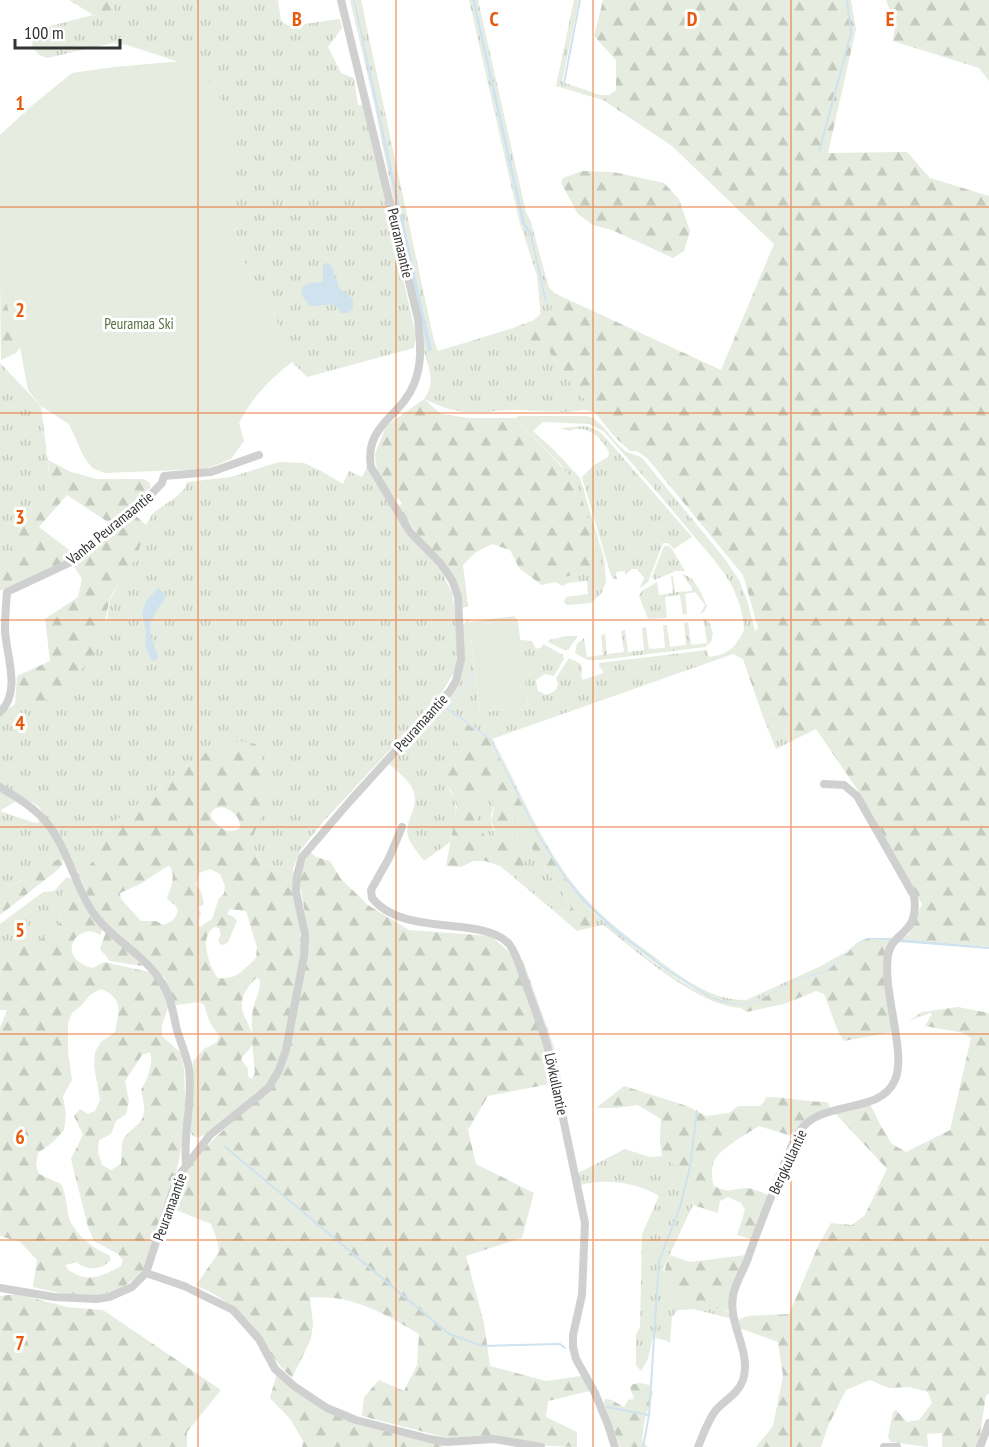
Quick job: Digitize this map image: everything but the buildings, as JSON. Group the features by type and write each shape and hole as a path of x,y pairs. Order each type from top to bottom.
{"street":[{"name":"Peuramaantie","path":"146,1273 177,1178 201,1145 219,1126 269,1087 279,1070 286,1050 304,956 305,934 296,892 302,857 450,691 460,670 458,597 452,580 441,564 410,532 371,467 372,440 382,424 412,389 419,372 421,354 418,319 341,0"},
{"name":"Vanha Peuramaantie","path":"0,712 9,700 12,687 5,630 7,592 25,582 55,571 69,562 102,534 135,511 162,483 164,476 211,472 259,455"},
{"name":"Bergkullantie","path":"698,1447 716,1410 739,1389 742,1382 745,1359 736,1330 733,1296 782,1169 799,1132 815,1116 832,1110 859,1106 884,1093 894,1084 899,1071 887,980 888,954 914,917 916,909 914,896 856,796 844,785 824,784"},
{"path":"0,787 34,809 43,819 62,847 90,907 101,924 149,967 162,982 169,998 189,1069 186,1165"},
{"name":"Lövkullantie","path":"402,827 389,858 371,890 372,898 383,908 403,917 426,924 489,932 504,940 517,960 546,1039 585,1223 582,1295 573,1335 573,1347 576,1359 595,1393 615,1447"},
{"path":"186,1139 201,1145"},
{"path":"0,1288 54,1297 96,1299 124,1292 146,1273 184,1286 233,1310 259,1339 275,1369 327,1408 356,1420 446,1444 494,1439 541,1447"},
{"path":"980,1447 989,1423"},
{"path":"884,1447 897,1447"}],"green space":[{"path":"69,0 115,0 112,20 93,15"},
{"path":"115,0 278,0 281,21 289,26 340,19 342,28 328,47 341,73 354,78 358,105 364,105 416,336 414,348 307,377 292,362 271,306 254,286 242,257 235,228 235,193 228,179 228,155 233,150 232,145 194,61 179,62 127,45 113,43 47,58 39,55 32,47 33,35 43,28 93,15 112,20"},
{"path":"350,0 353,0 432,350 355,0 361,0 438,351 513,328 517,339 546,342 553,360 596,413 585,410 469,412 449,409 424,399 430,387 429,370 374,103"},
{"path":"469,0 472,0 522,224 530,236 545,303 547,302 532,234 525,222 475,0 478,0 526,212 531,222 549,288 556,294 549,317 541,318 537,276 519,220"},
{"path":"574,0 579,0 562,82 600,95 611,95 603,100 556,86"},
{"path":"603,0 851,0 856,29 828,153 907,152 930,178 989,196 989,947 902,939 909,934 922,904 857,789 816,729 790,742 781,721 773,712 762,714 743,659 733,654 758,628 743,575 647,458 637,451 630,451 613,435 553,360 546,342 527,347 517,339 513,328 534,320 540,314 542,318 549,317 556,294 721,370 774,244 672,146 603,100 616,90 616,60 594,36"},
{"path":"886,0 989,0 989,81 979,68 893,41 895,25"},
{"name":"Peuramaa Ski","path":"194,60 218,94 232,123 233,150 228,155 228,179 235,193 235,228 242,257 254,286 271,306 292,362 276,375 249,406 239,423 244,441 231,459 206,469 105,473 92,468 83,455 69,424 41,406 28,390 20,347 0,282 0,135 72,73"},
{"path":"582,171 613,172 664,183 679,199 690,231 684,251 673,258 612,230 593,225 578,214 561,183 563,178"},
{"path":"0,282 20,347 16,353 1,360"},
{"path":"0,363 41,406 50,480 40,499 20,521 18,536 11,549 11,562 0,574"},
{"path":"424,399 441,414 469,418 515,418 577,483 603,568 539,583 519,568 510,550 492,544 475,553 463,565 468,606 463,608 460,596 398,506 402,504 398,498 394,500 380,477 376,465 375,454 386,426"},
{"path":"519,416 587,416 593,418 619,446 642,458 725,559 739,580 755,631 733,654 492,739 546,843 572,882 604,917 679,975 700,988 723,997 746,1000 821,966 847,951 825,971 795,980 757,1000 742,1004 727,1002 710,996 669,970 616,929 585,900 567,878 539,835 491,739 448,708 472,679 465,625 471,679 446,708 461,720 456,726 456,746 442,782 453,796 456,810 450,842 424,861 409,840 407,830 414,808 414,793 407,781 388,763 442,704 464,663 463,625 468,619 480,713 528,705 520,640 532,641 536,649 542,647 543,644 563,655 564,659 554,676 545,674 536,680 538,691 547,695 556,690 558,684 556,678 569,658 581,664 583,680 603,673 599,663 707,650 709,657 721,654 734,646 744,630 739,602 734,589 720,567 603,431 589,424 543,422 533,431 580,478 604,558 606,582 601,594 591,603 567,605 564,602 566,597 588,594 587,581 562,586 556,582 541,585 539,583 602,568 562,466 515,418"},
{"path":"586,426 599,431 606,438 692,537 674,549 668,543 663,543 648,582 642,587 640,587 644,578 637,569 632,569 625,575 625,571 616,572 617,579 611,576 582,477 594,465 608,457 609,452 598,438 588,431 576,429 569,431 560,428"},
{"path":"48,460 71,472 97,479 144,479 150,483 151,487 108,522 67,495 39,527 73,553 64,562 0,590 0,574 11,562 11,549 18,536 20,521 40,499 50,480"},
{"path":"279,462 304,463 343,484 349,471 362,477 367,467 410,537 440,569 452,593 458,635 456,669 439,697 322,823 300,851 293,869 262,864 251,842 268,796 208,751 113,823 97,856 80,877 61,838 38,806 0,783 0,714 15,704 33,703 107,619 110,600 131,567 146,525 153,513 176,497 185,488 187,482 231,477"},
{"path":"134,514 146,525 138,553 128,573 110,599 101,638 91,658 57,695 38,702 15,704 17,676 50,661 45,619 78,597 82,579 72,563"},
{"path":"664,546 672,549 685,571 676,571 654,580 652,577"},
{"path":"682,574 691,578 698,587 707,606 704,612 700,614 705,605 695,592 685,594 687,614 683,615 680,595 665,597 667,618 648,619 639,596 642,591 657,582 659,595 673,593 671,576 673,576 675,592 692,591"},
{"path":"514,616 518,621 528,705 480,713 469,622"},
{"path":"703,618 709,622 713,633 711,642 705,647 600,660 587,660 575,653 577,644 584,638 587,657 603,655 601,636 605,633 607,654 624,652 621,631 625,630 628,652 644,650 642,628 646,627 649,649 665,648 663,625 667,625 670,647 686,645 684,623 688,622 691,645 707,643"},
{"path":"578,636 568,650 548,642 549,640"},
{"path":"773,712 781,721 790,742 776,749 762,714"},
{"path":"461,720 490,740 537,835 565,879 597,916 593,927 577,931 554,911 568,912 571,908 565,895 528,842 517,820 513,820 513,826 523,853 525,866 512,876 500,866 485,861 473,861 461,867 446,866 457,806 451,790 441,783 456,746 456,726","holes":["484,792 488,792 493,802 491,821 495,837 487,838 477,822 476,809 480,797"]},
{"path":"240,741 256,744 262,759 268,796 251,842 262,864 293,869 301,950 290,1020 274,1071 267,1083 254,1096 207,1133 198,1137 192,1135 190,1126 193,1061 204,1049 217,1042 219,1035 211,1024 204,1005 199,1002 176,1005 165,978 108,926 93,907 80,877 97,856 113,823 208,751","holes":["222,807 237,817 240,828 231,831 222,829 215,823 210,815 214,809","169,865 173,878 167,899 178,910 176,916 163,925 156,921 141,921 121,899 120,893 140,884","210,869 220,874 225,886 224,894 219,898 212,919 200,927 198,924 201,913 198,908 204,904 201,891 196,885 199,873","230,909 246,911 257,947 256,958 235,976 218,978 211,967 206,944 210,931 215,927 219,928 221,934 218,941 220,944 224,945 228,942 237,921 227,914","256,978 260,980 252,1016 252,1039 242,1008 246,990","252,1040 255,1072 251,1079 241,1059 250,1048"]},
{"path":"0,791 16,801 0,811"},
{"path":"484,792 488,792 494,804 491,822 495,837 487,839 476,816 477,803"},
{"path":"0,811 37,823 41,818 64,855 0,892"},
{"path":"513,820 517,820 528,842 565,895 571,908 568,912 554,911 512,876 525,866 511,829"},
{"path":"309,851 316,857 330,861 341,879 368,905 409,930 491,936 511,954 546,1044 555,1083 488,1096 468,1130 476,1164 534,1193 522,1238 466,1256 484,1323 490,1366 546,1381 582,1376 590,1391 548,1401 546,1417 577,1432 577,1447 549,1446 494,1437 448,1438 362,1416 364,1397 379,1380 404,1391 417,1365 419,1334 362,1305 338,1298 310,1297 313,1324 311,1339 292,1378 276,1361 242,1315 221,1298 196,1285 219,1252 217,1240 211,1224 174,1209 186,1173 197,1156 277,1077 308,930 300,876"},
{"path":"64,855 62,865 55,872 0,915 0,892"},
{"path":"67,877 75,881 66,885 59,903 61,918 59,926 36,941 0,950 0,924 43,892 54,891"},
{"path":"75,881 103,928 100,935 92,931 78,936 73,942 74,956 81,963 93,968 104,962 149,972 160,984 169,1005 162,1025 162,1036 181,1053 184,1068 184,1133 178,1165 144,1269 132,1281 119,1288 93,1295 78,1295 33,1287 37,1260 20,1242 0,1236 0,1028 7,1010 0,1010 0,950 36,941 53,932 59,926 61,918 59,903 66,885","holes":["101,989 117,1001 118,1018 115,1032 101,1042 95,1052 94,1066 100,1100 95,1111 88,1114 80,1109 74,1116 83,1135 71,1159 88,1227 94,1241 118,1254 123,1260 121,1266 114,1270 101,1276 88,1277 75,1274 68,1270 66,1265 76,1262 85,1267 98,1268 111,1259 109,1255 92,1246 77,1232 70,1221 61,1184 39,1174 36,1165 38,1153 64,1130 66,1114 63,1096 72,1080 68,1052 68,1023 72,1013 90,995","150,1052 148,1077 141,1090 144,1114 140,1122 123,1140 121,1164 111,1170 102,1165 98,1152 99,1140 111,1134 116,1121 126,1114 129,1101 125,1081 142,1055"]},
{"path":"597,916 646,957 684,983 723,1001 742,1005 741,1008 724,1005 687,988 603,925 593,927"},
{"path":"106,932 143,966 110,961 100,949"},
{"path":"867,939 893,941 887,954 893,1032 844,1041 824,994 816,991 787,1003 747,1012 741,1008 742,1005 757,1001 795,981 826,972 857,944"},
{"path":"523,960 554,1047 562,1083 559,1083 520,961"},
{"path":"958,1007 989,1013 989,1394 986,1395 978,1447 942,1447 942,1433 927,1434 928,1447 890,1442 888,1436 893,1412 896,1410 907,1422 919,1420 932,1403 928,1392 909,1387 889,1388 870,1380 846,1390 828,1426 821,1447 756,1447 773,1426 783,1376 778,1342 739,1328 737,1320 748,1316 789,1314 818,1246 831,1223 852,1225 865,1215 887,1169 834,1112 870,1104 892,1144 906,1152 950,1130 971,1038 964,1033 925,1026 932,1014 930,1013 909,1021 922,1012"},
{"path":"624,1086 687,1106 706,1116 729,1113 738,1106 760,1106 766,1097 827,1102 830,1107 816,1113 795,1137 759,1126 727,1147 714,1161 713,1185 726,1190 749,1188 770,1196 753,1240 737,1235 745,1210 741,1203 728,1197 720,1201 718,1213 693,1205 686,1168 672,1164 662,1156 661,1119 638,1105 596,1108"},
{"path":"625,1149 650,1157 662,1156 672,1164 686,1168 693,1205 663,1269 677,1304 717,1307 730,1314 733,1319 693,1309 678,1310 672,1317 670,1342 653,1337 648,1359 641,1371 636,1365 636,1334 640,1327 642,1234 659,1196 622,1183 601,1182 581,1185 578,1173"},
{"path":"670,1255 690,1262 746,1255 728,1311 714,1307 677,1304 664,1280"},
{"path":"17,1294 67,1307 103,1310 221,1390 187,1432 187,1447 0,1447 0,1296"},
{"path":"277,1373 315,1404 443,1444 443,1447 302,1447 303,1441 291,1420 270,1398"},
{"path":"640,1383 649,1385 653,1393 644,1423 642,1441 648,1447 620,1447 604,1403 605,1399 624,1407 628,1400 634,1399 630,1387"}],"water":[{"path":"353,0 355,0 432,350 428,351"},
{"path":"472,0 475,0 525,222 532,234 547,302 545,303 530,236 522,224"},
{"path":"579,0 581,0 565,83 563,83"},
{"path":"328,263 332,267 339,288 353,299 353,309 348,313 341,313 331,305 310,306 304,299 301,291 303,287 310,283 323,282 323,264"},
{"path":"158,588 166,597 150,626 158,656 152,661 145,646 146,631 142,613 146,601"},
{"path":"465,625 472,679 448,708 491,739 539,835 567,878 585,900 616,929 669,970 710,996 742,1004 757,1000 795,980 825,971 857,943 866,938 895,938 893,941 867,939 857,944 826,972 795,981 757,1001 742,1005 725,1003 709,997 668,972 614,931 583,902 565,879 537,835 490,740 446,709 471,679"},
{"path":"902,939 989,947 989,949 899,942"}],"waterway":[{"path":"819,152 851,33 847,0"},
{"path":"649,1415 659,1261 680,1207 690,1167 697,1111"},
{"path":"224,1146 449,1334 483,1346 560,1344 565,1348"},
{"path":"607,1407 649,1415 643,1447"}]}
